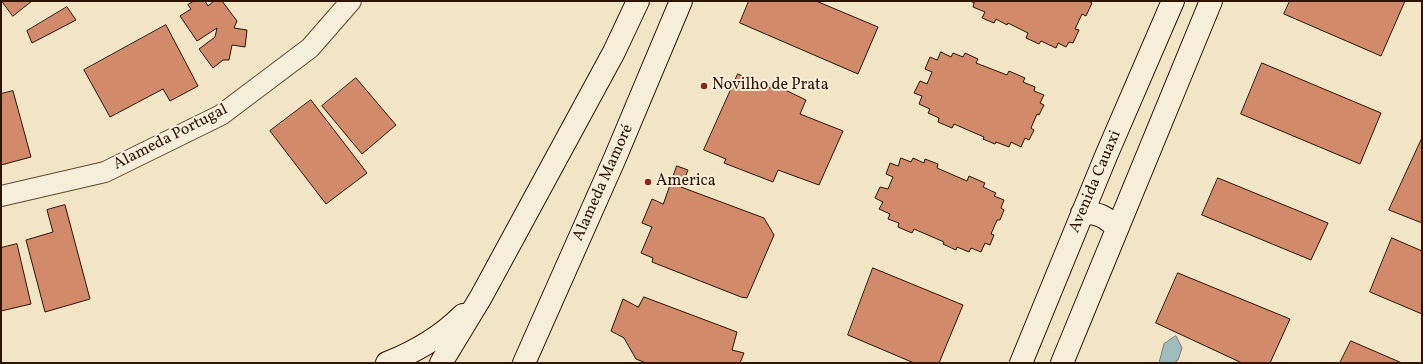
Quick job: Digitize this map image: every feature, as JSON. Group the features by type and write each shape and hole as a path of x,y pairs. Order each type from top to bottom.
{"main road":[{"path":"441,363 481,297 614,52 638,1"},
{"name":"Alameda Mamoré","path":"524,363 615,158 681,1"},
{"name":"Avenida Cauaxi","path":"1021,363 1086,204 1173,1"},
{"path":"1062,363 1211,1"},
{"path":"1086,204 1101,205 1121,218"},
{"path":"387,363 409,354 452,326 481,297"}],"street":[{"name":"Alameda Portugal","path":"1,196 105,172 221,114 310,48 351,1"}],"water":[{"path":"1176,336 1182,348 1178,360 1174,363 1159,363 1164,344"}],"building":[{"path":"2,1 32,1 13,16"},
{"path":"194,1 205,1 208,6 214,1 222,1 237,21 234,28 247,30 245,47 232,45 229,60 223,60 213,68 199,49 215,37 217,28 197,41 180,16 191,9 188,5"},
{"path":"749,1 816,1 878,27 858,74 740,23"},
{"path":"970,1 1088,1 1092,3 1086,16 1082,14 1075,29 1079,30 1073,43 1069,42 1066,47 1058,43 1056,48 1041,41 1039,44 1026,38 1028,33 1008,23 1007,25 996,19 994,23 982,18 985,12 973,7 974,3"},
{"path":"1290,1 1405,1 1381,56 1284,14"},
{"path":"67,7 76,20 32,43 27,31"},
{"path":"166,25 198,86 170,101 163,89 110,117 84,70"},
{"path":"941,52 951,57 953,53 963,57 965,53 978,59 976,63 1007,75 1009,71 1025,78 1023,82 1035,87 1034,91 1044,95 1040,103 1044,105 1039,115 1037,114 1031,128 1034,130 1029,140 1025,138 1021,147 1011,142 1009,147 996,142 995,144 983,139 984,137 954,124 952,128 938,122 939,118 928,113 930,109 919,104 922,96 914,93 920,81 927,84 932,72 925,69 930,57 937,60"},
{"path":"1262,63 1381,113 1360,164 1241,114"},
{"path":"738,74 775,90 779,87 806,100 800,114 843,131 819,185 778,170 773,182 724,163 726,159 704,150"},
{"path":"356,78 396,125 362,154 322,106"},
{"path":"13,91 31,157 1,165 1,94"},
{"path":"311,100 367,173 326,204 270,131"},
{"path":"1422,138 1422,223 1389,210"},
{"path":"901,158 911,162 913,158 924,163 925,159 938,164 937,168 967,181 969,176 985,183 983,187 996,193 994,196 1004,200 1001,208 1004,210 1000,220 997,220 991,234 994,235 990,245 985,243 981,252 971,248 969,252 957,247 956,250 943,244 944,242 914,229 912,233 898,227 899,223 888,219 890,214 879,209 883,202 875,198 880,187 888,189 893,177 886,174 890,163 898,166"},
{"path":"677,166 688,170 681,187 764,218 774,235 747,298 652,262 653,258 641,253 652,227 642,223 652,199 663,204"},
{"path":"1218,178 1328,223 1311,260 1202,215"},
{"path":"65,205 90,299 45,312 26,240 53,232 47,210"},
{"path":"1392,238 1422,251 1422,314 1370,292"},
{"path":"17,244 31,304 1,311 1,248"},
{"path":"873,268 963,305 939,363 914,363 848,335"},
{"path":"1178,273 1290,319 1270,363 1242,363 1156,323"},
{"path":"644,297 737,332 732,350 744,353 740,363 646,363 636,359 624,338 611,331 623,299 638,307"},
{"path":"1351,341 1402,363 1340,363"}],"place":[{"name":"Novilho de Prata","path":"704,86"},
{"name":"America","path":"648,182"}]}
